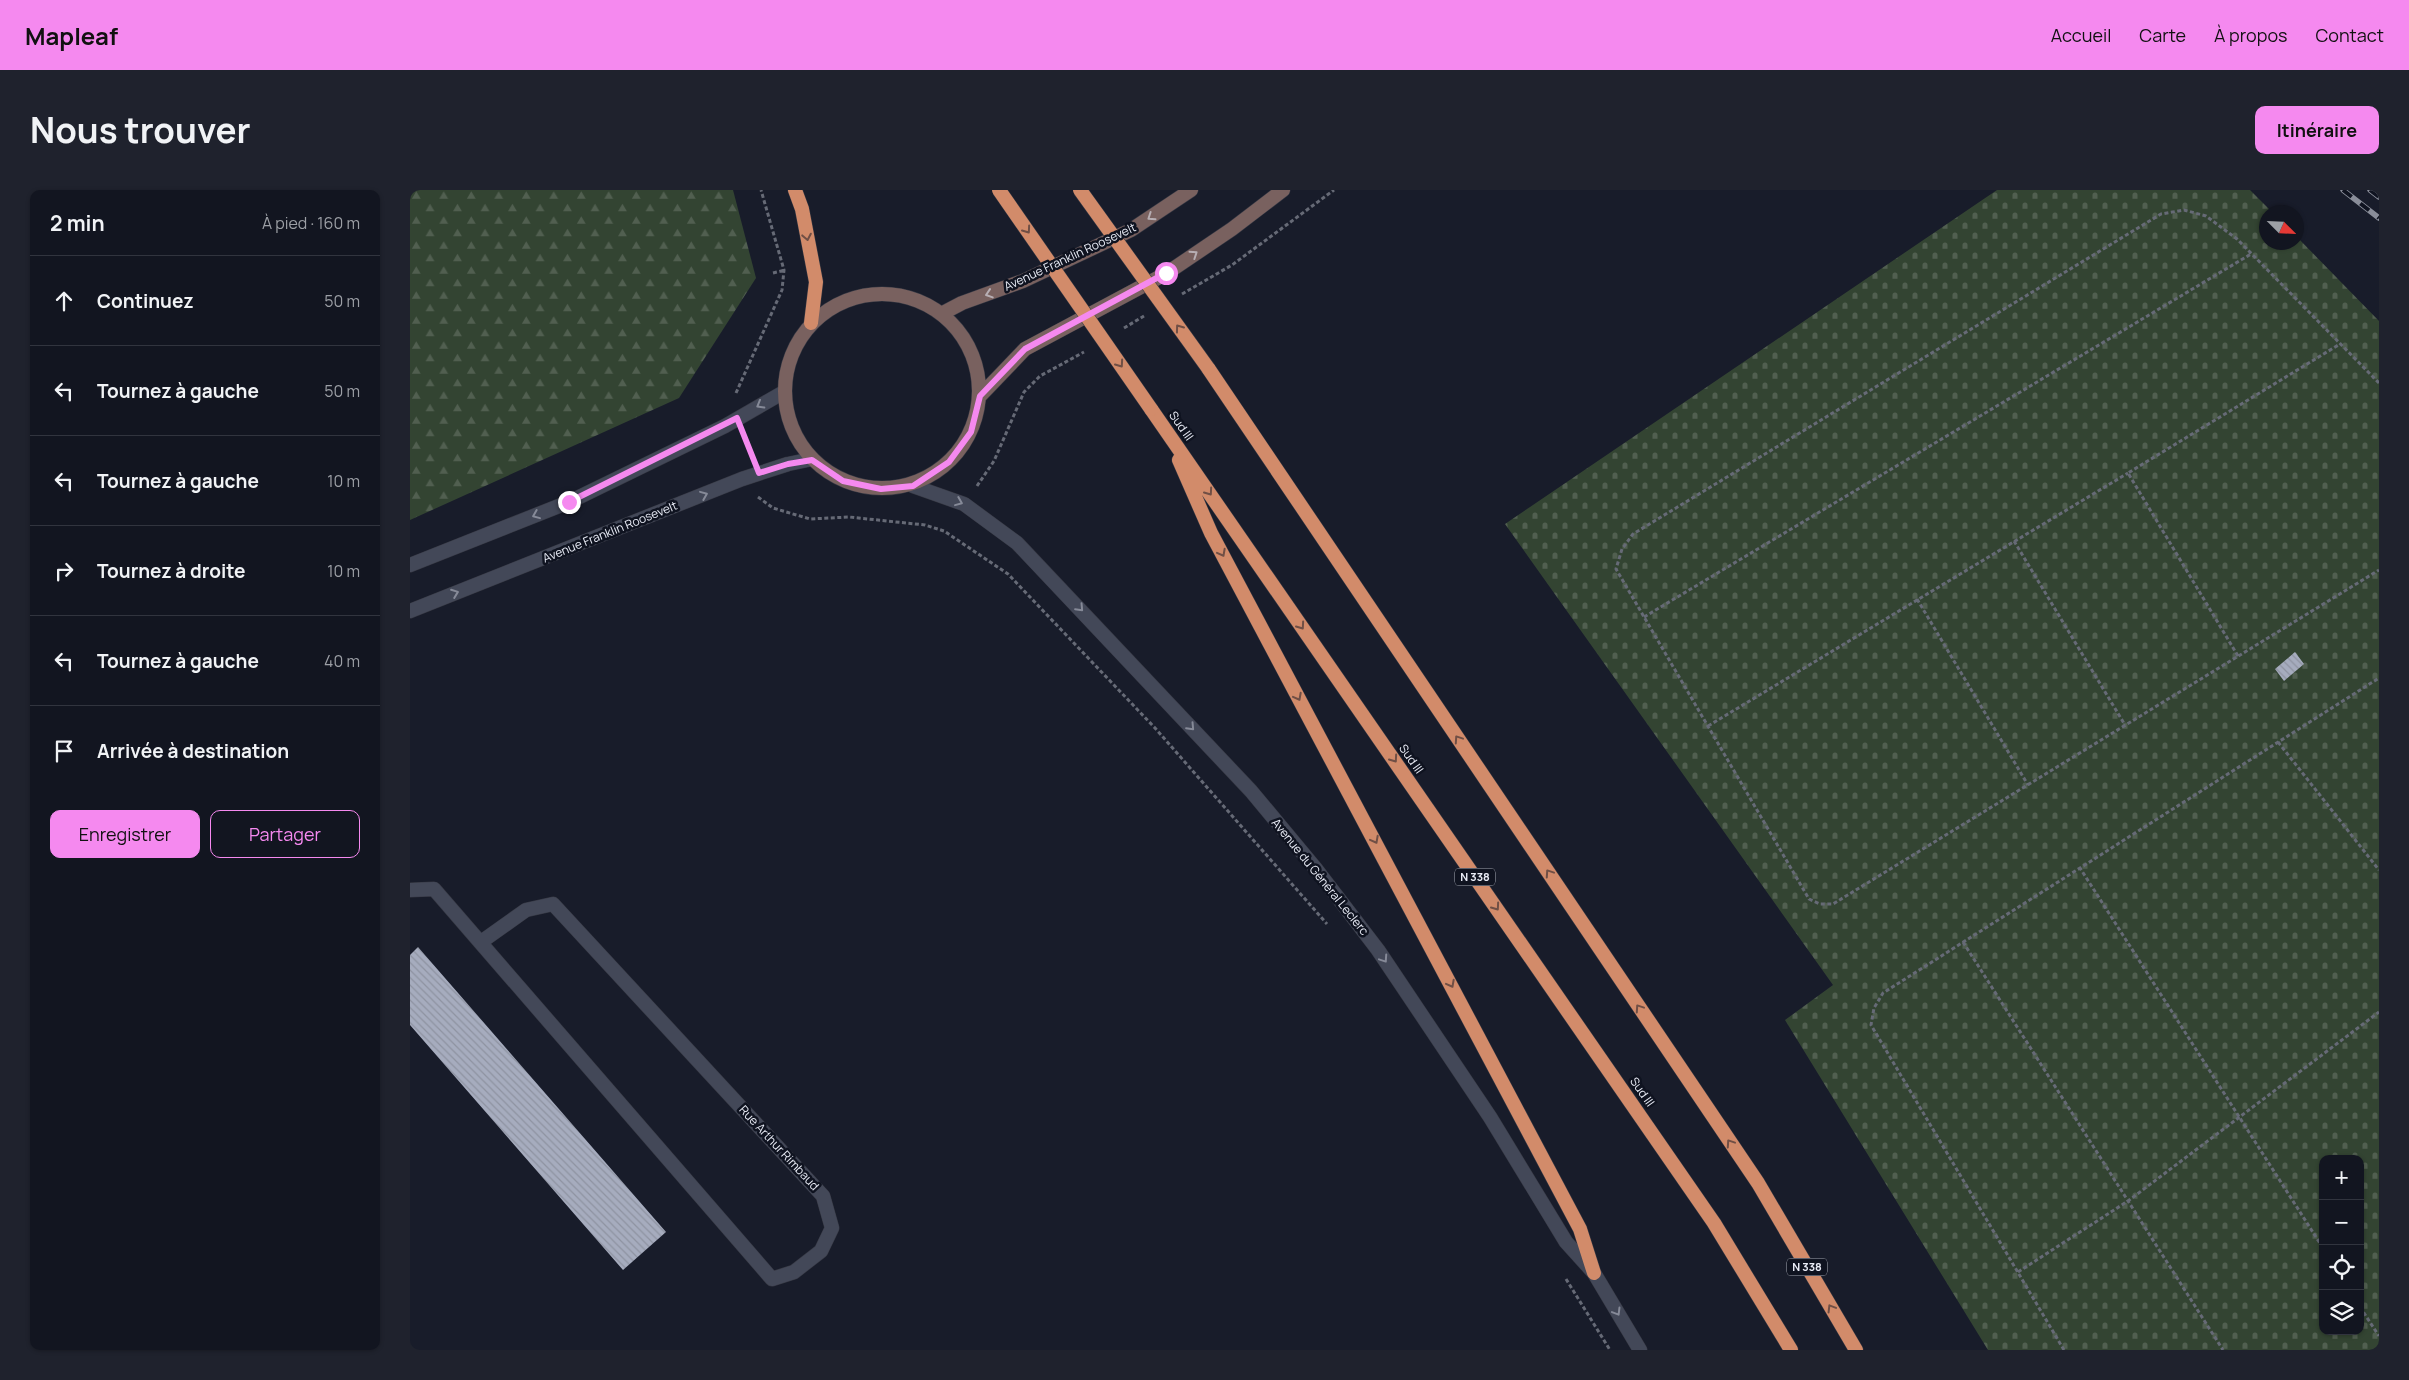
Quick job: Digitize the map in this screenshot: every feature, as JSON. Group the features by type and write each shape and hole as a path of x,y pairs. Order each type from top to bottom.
{"highway":[{"path":"795,190 802,209 816,282 811,323"},
{"name":"Sud III","path":"999,190 1714,1223 1790,1350"},
{"name":"N 338","path":"1080,190 1208,368 1758,1183 1856,1350"},
{"path":"1166,429 1211,533 1580,1230 1594,1273"}],"main road":[{"name":"Avenue Franklin Roosevelt","path":"944,314 962,303 1022,281 1131,230 1191,190"},
{"path":"980,396 1025,349 1166,273 1232,229 1283,190"},
{"path":"879,292 913,297 944,314 960,330 972,350 979,372 980,396 971,432 949,462 913,486 881,489 843,481 812,460 791,428 784,392 788,364 799,339 811,323 846,299 879,292"}],"street":[{"path":"410,565 569,502 737,418 784,392"},
{"name":"Avenue Franklin Roosevelt","path":"410,611 759,473 788,464 812,460"},
{"name":"Avenue du Général Leclerc","path":"913,486 964,504 1017,543 1250,791 1316,869 1378,950 1490,1116 1566,1242 1594,1273 1640,1350"},
{"name":"Rue Arthur Rimbaud","path":"410,890 434,889 772,1279 794,1272 821,1251 832,1228 823,1196 553,904 526,910 481,942"}],"path":[{"path":"761,190 784,270 782,290 734,399 737,418 759,473 756,495 760,500 773,508 810,519 850,517 924,526 944,531 1008,574 1154,728 1329,927"},
{"path":"1181,295 1232,265 1334,190"},
{"path":"2379,383 2237,239 2206,216 2184,210 2161,214 1633,534 1622,549 1616,569 1809,899 1820,904 1833,904 2379,570"},
{"path":"1644,617 2251,254"},
{"path":"773,273 793,268"},
{"path":"1120,330 1146,315"},
{"path":"1708,726 2340,344"},
{"path":"972,493 994,461 1024,392 1040,376 1086,350"},
{"path":"2128,473 2238,656"},
{"path":"2014,541 2124,725"},
{"path":"1917,600 2028,785"},
{"path":"2064,1350 1871,1025 1874,1008 1883,993 2379,678"},
{"path":"2278,742 2379,870"},
{"path":"2080,868 2321,1245"},
{"path":"1963,942 2223,1350"},
{"path":"2018,1272 2128,1201 2240,1119 2379,1012"},
{"path":"1562,1274 1610,1350"},
{"path":"2364,1313 2379,1336"},
{"path":"2374,1328 2379,1324"}],"green space":[{"path":"410,190 733,190 756,278 679,398 410,520"},
{"path":"1997,190 2250,190 2265,205 2259,205 2259,250 2304,250 2304,244 2379,321 2379,1350 1988,1350 1785,1020 1833,985 1505,524"}],"building":[{"path":"2295,652 2304,664 2284,681 2275,669"},
{"path":"418,947 666,1232 623,1270 410,1025 410,955"}],"railway":[{"path":"2343,190 2379,218"},
{"path":"2370,190 2379,197"}],"route":[{"path":"569,502 725,426 737,418 759,473 788,464 812,460 843,481 881,489 913,486 949,462 971,432 980,396 1025,349 1057,330 1166,273"}]}
